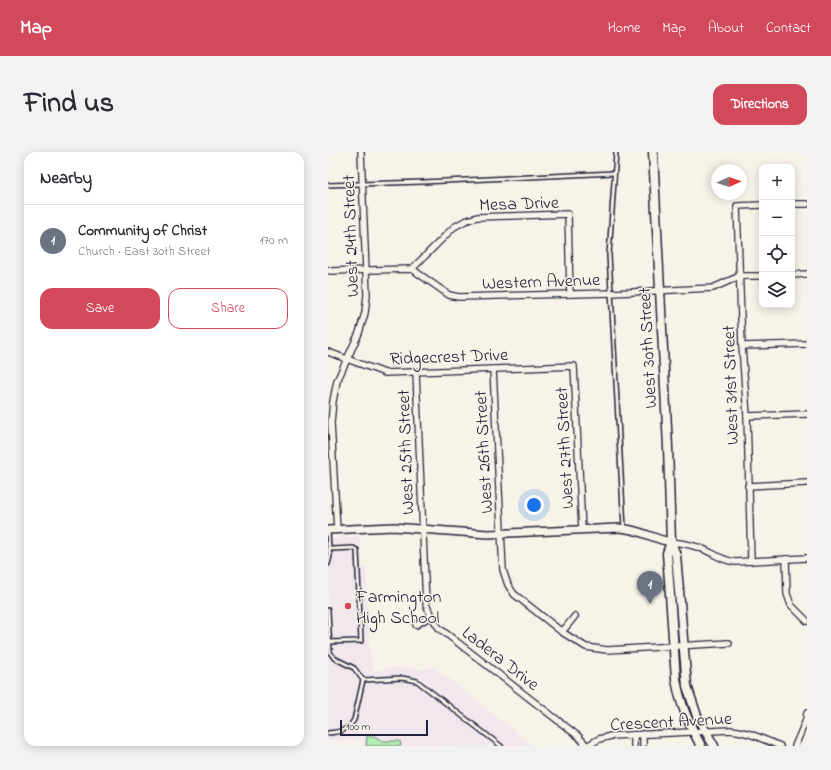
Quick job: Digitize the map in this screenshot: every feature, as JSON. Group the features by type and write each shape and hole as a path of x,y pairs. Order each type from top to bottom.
{"main road":[{"name":"West 30th Street","path":"654,152 671,542"},
{"path":"671,542 676,555 686,678 689,695 697,716 714,746"},
{"path":"671,542 667,553 676,679 679,698 685,714 693,732 702,746"}],"street":[{"name":"West 24th Street","path":"337,530 331,422 333,401 338,381 359,333 365,313 367,295 361,152"},
{"path":"795,204 807,204"},
{"name":"West 31st Street","path":"751,561 737,206 759,206"},
{"name":"Mesa Drive","path":"412,269 454,227 476,217 568,214 570,294"},
{"name":"Western Avenue","path":"412,269 449,295 459,297 612,293 714,288 740,276 759,276"},
{"path":"328,270 367,271 412,269"},
{"path":"795,275 807,274"},
{"path":"742,346 807,344"},
{"name":"Ridgecrest Drive","path":"328,352 385,373 574,366"},
{"name":"West 27th Street","path":"574,366 582,530"},
{"name":"West 26th Street","path":"494,369 503,570 511,590 520,599 562,632 586,646 607,650 729,643"},
{"name":"West 25th Street","path":"416,373 422,530"},
{"path":"746,416 807,414"},
{"path":"748,486 807,483"},
{"path":"328,530 381,527 472,534 501,534 624,529 638,531 664,541 684,543 694,546 725,561 807,558"},
{"name":"Ladera Drive","path":"422,530 426,604 431,616 439,628 578,736 587,746"},
{"path":"786,559 787,594 791,605 807,621"},
{"path":"416,625 431,616"},
{"path":"562,632 575,616"},
{"path":"795,746 806,720 807,713"},
{"name":"Crescent Avenue","path":"587,746 607,737 706,731 739,731 780,746"},
{"path":"643,734 643,746"},
{"path":"634,735 634,746"}],"lane":[{"path":"616,152 609,255 624,529"},
{"path":"328,185 614,173"},
{"path":"328,530 330,556 328,564"},
{"path":"329,548 353,548 357,550 361,641 329,642"},
{"path":"328,610 330,652 334,658 354,668 363,680 354,720 350,726 341,732 328,733"},
{"path":"363,680 402,678 417,681 501,746"}],"shaded area":[{"name":"Farmington High School","path":"360,536 361,567 366,568 369,645 373,671 395,668 425,669 434,667 533,746 401,746 400,741 382,741 367,736 366,746 364,746 364,743 359,739 328,741 328,541 336,538"}],"green space":[{"path":"367,736 374,736 382,741 400,741 401,746 366,746"}],"place":[{"name":"Community of Christ","path":"650,604"},
{"name":"Farmington High School","path":"348,606"}]}
